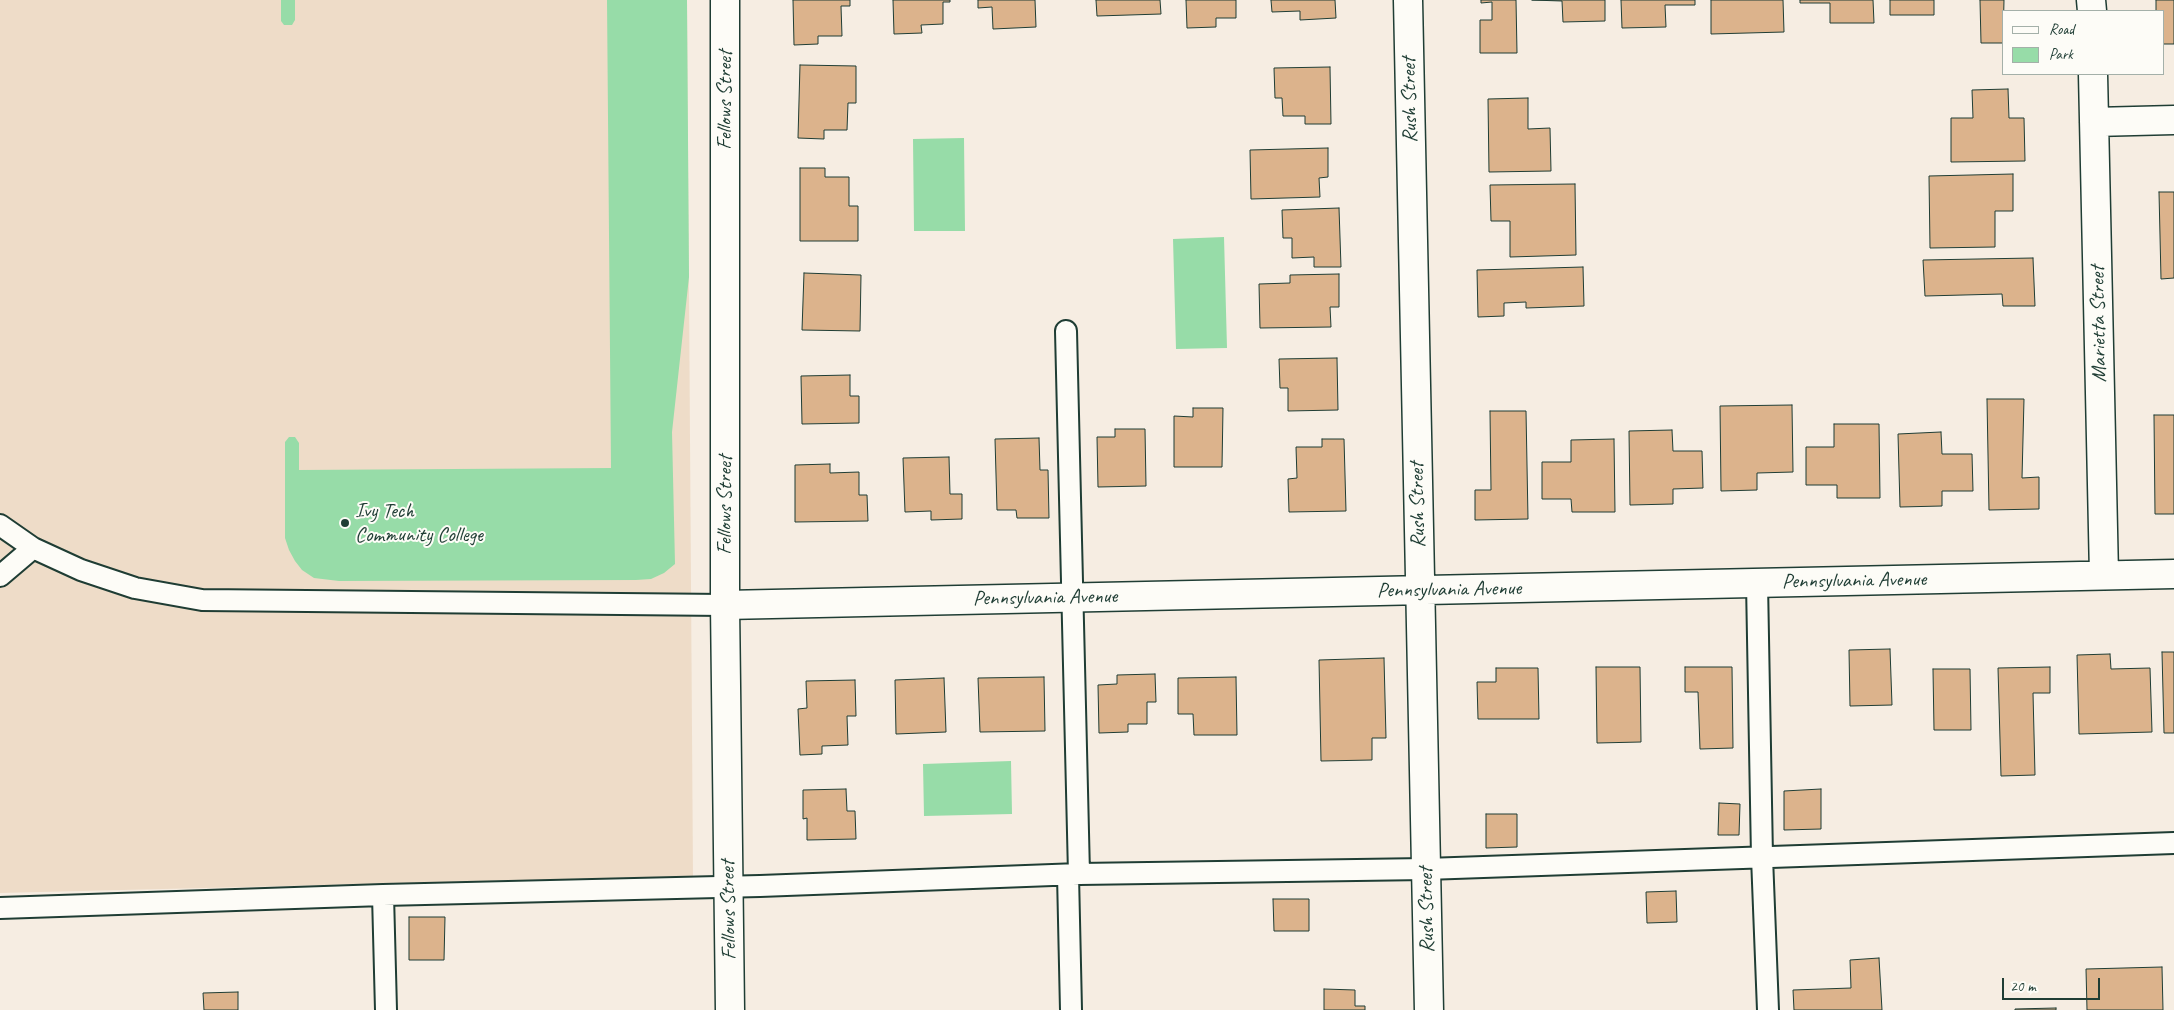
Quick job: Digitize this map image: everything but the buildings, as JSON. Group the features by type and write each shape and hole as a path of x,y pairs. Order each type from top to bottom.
{"street":[{"name":"Fellows Street","path":"725,0 725,605 730,1010"},
{"name":"Rush Street","path":"1408,0 1428,1010"},
{"name":"Marietta Street","path":"2093,75 2104,575"},
{"path":"2094,122 2174,120"},
{"name":"Pennsylvania Avenue","path":"725,605 2174,574"}],"lane":[{"path":"1066,331 1073,598 1074,874 1071,1010"},
{"path":"0,525 34,548 81,570 135,588 202,600 725,605"},
{"path":"0,576 34,548"},
{"path":"1757,583 1762,857 1768,1010"},
{"path":"0,908 384,895 729,887 1074,874 1426,869 2174,843"},
{"path":"384,895 386,1010"}],"shaded area":[{"name":"Ivy Tech Community College","path":"0,0 687,0 693,876 0,893"}],"green space":[{"path":"281,0 295,0 295,20 292,25 284,25 281,21"},
{"path":"607,0 687,0 689,277 672,432 675,564 664,573 651,579 636,580 339,581 314,578 302,570 295,561 285,538 285,442 289,437 295,437 299,443 299,470 611,468"},
{"path":"964,138 965,231 914,231 913,139"},
{"path":"1224,237 1227,348 1176,349 1173,239"},
{"path":"1011,761 1012,814 924,816 923,764"}],"place":[{"name":"Ivy Tech Community College","path":"345,523"}]}
